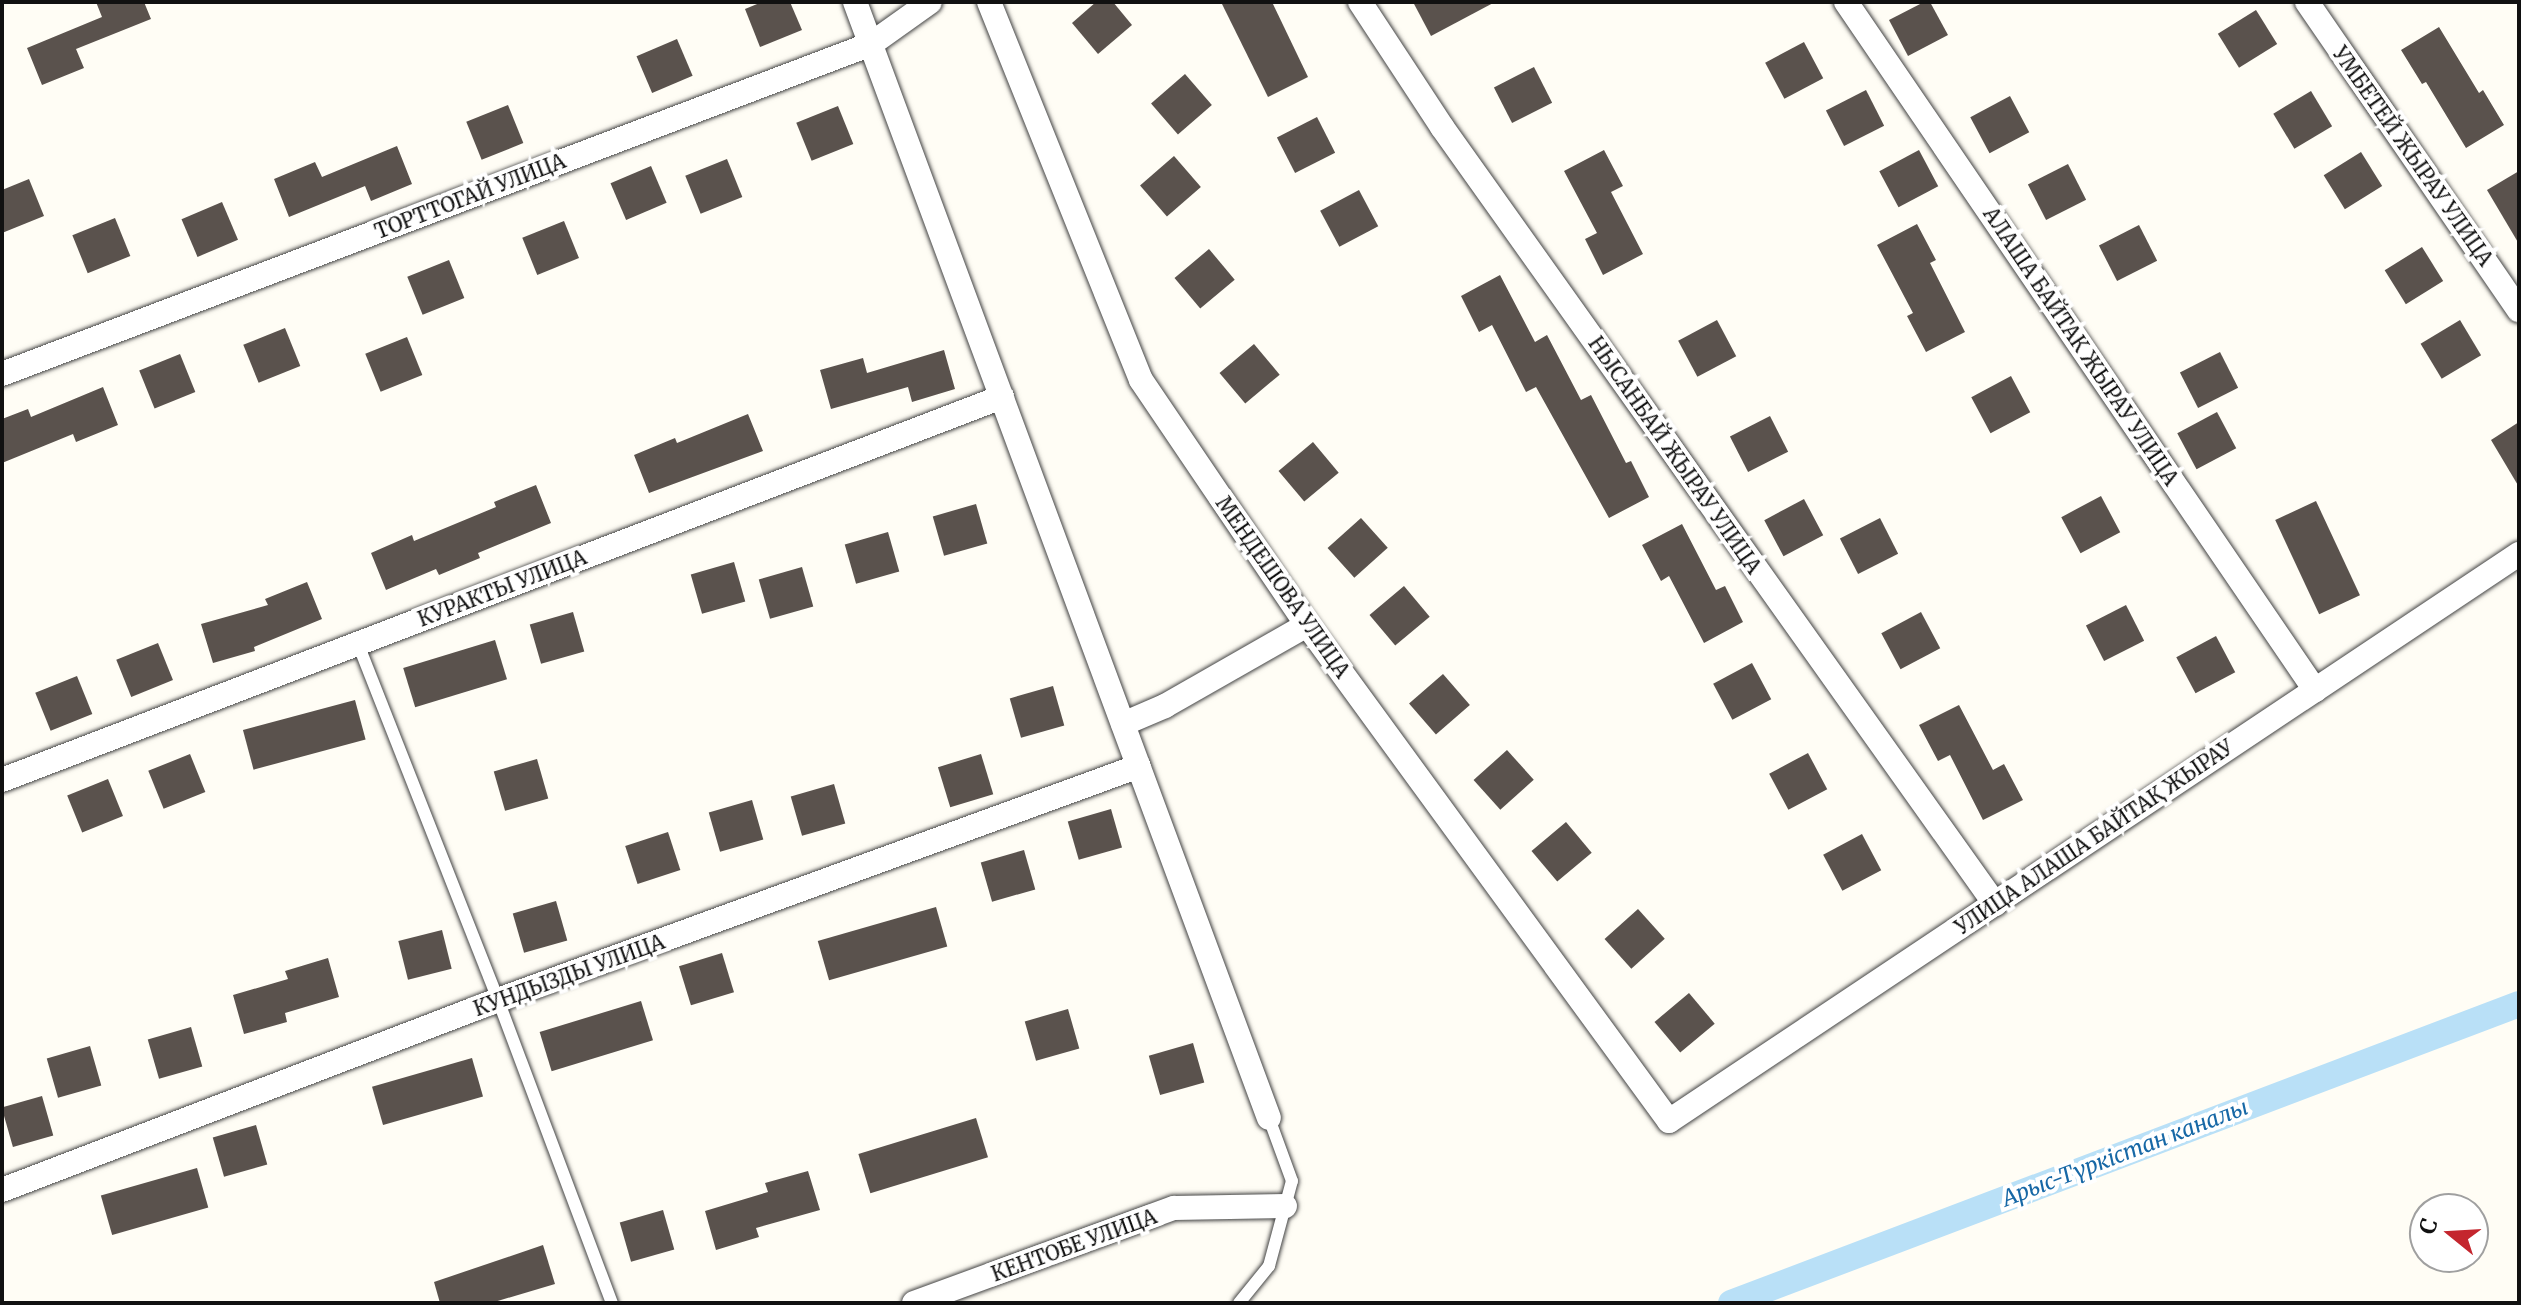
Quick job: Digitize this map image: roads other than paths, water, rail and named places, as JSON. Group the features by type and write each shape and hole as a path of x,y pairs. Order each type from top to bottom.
{"street":[{"path":"855,2 1269,1118"},
{"name":"ТОРТТОГАЙ УЛИЦА","path":"2,374 871,44 930,2"},
{"name":"МЕНДЕШОВА УЛИЦА","path":"989,2 1141,380 1307,625 1669,1121"},
{"name":"НЫСАНБАЙ ЖЫРАУ УЛИЦА","path":"1360,2 1442,127 1995,904"},
{"name":"АЛАША БАЙТАК ЖЫРАУ УЛИЦА","path":"1846,2 2315,690"},
{"name":"УМБЕТЕЙ ЖЫРАУ УЛИЦА","path":"2307,2 2519,310"},
{"name":"КУРАКТЫ УЛИЦА","path":"2,780 1002,397"},
{"name":"УЛИЦА АЛАША БАЙТАҚ ЖЫРАУ","path":"1669,1121 2519,554"},
{"path":"1123,724 1165,706 1307,625"},
{"name":"КУНДЫЗДЫ УЛИЦА","path":"2,1190 498,1000 1139,766"},
{"name":"КЕНТОБЕ УЛИЦА","path":"914,1303 1174,1208 1285,1206"}],"lane":[{"path":"358,644 498,1000 612,1303"},
{"path":"1239,1303 1269,1266 1292,1181 1269,1118"}],"waterway":[{"name":"Арыс-Түркістан каналы","path":"1731,1303 2519,1004"}]}
